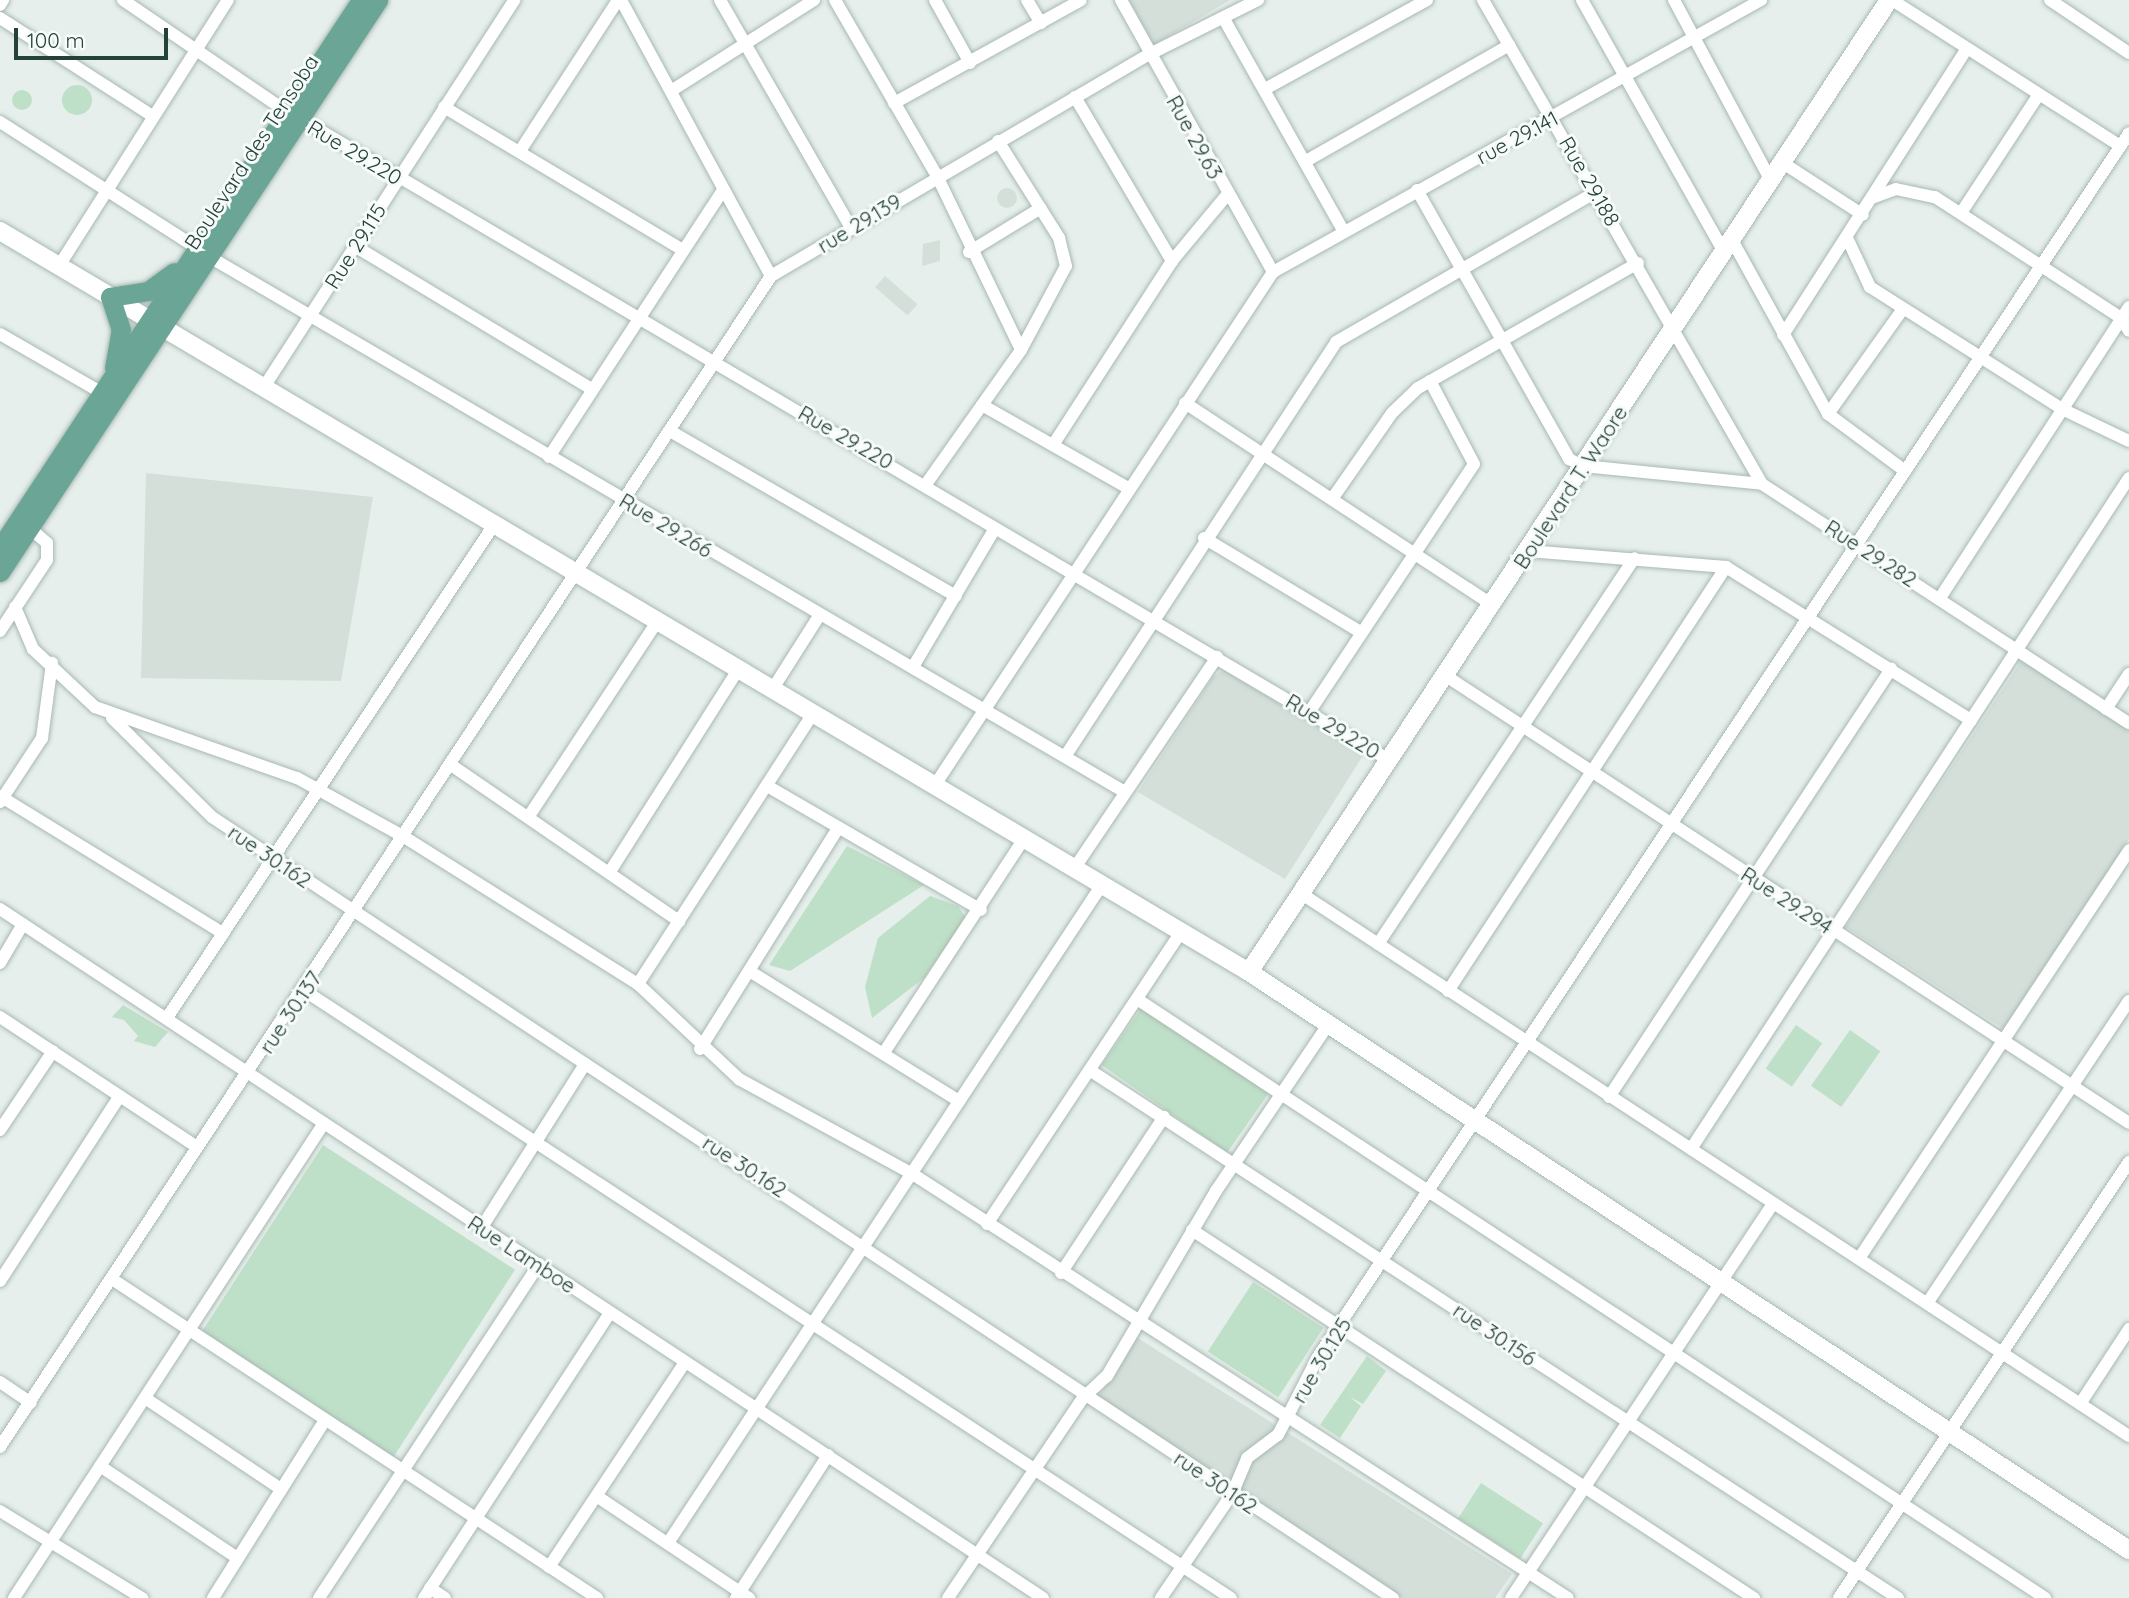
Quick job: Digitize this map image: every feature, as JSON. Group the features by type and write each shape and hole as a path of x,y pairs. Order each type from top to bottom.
{"main road":[{"name":"Boulevard des Tensoba","path":"293,115 361,0"},
{"name":"Boulevard des Tensoba","path":"157,326 202,252 293,115 378,0"},
{"name":"Boulevard des Tensoba","path":"157,326 184,266 202,252"},
{"path":"107,386 121,330 110,298 148,291 184,266"},
{"path":"0,548 107,386 157,326"},
{"path":"0,572 157,326"}],"street":[{"path":"0,5 3,0"},
{"path":"59,266 104,188 228,0"},
{"name":"Rue 29.115","path":"264,387 358,248 397,178 514,0"},
{"path":"520,151 620,0 674,89 723,190 771,276"},
{"path":"720,0 851,228"},
{"path":"674,89 744,42 814,0"},
{"path":"835,0 937,176 969,252 1021,350"},
{"path":"934,0 970,63"},
{"path":"1027,0 1041,23"},
{"path":"894,103 1082,0"},
{"name":"Rue 29.63","path":"1121,0 1227,195 1273,272"},
{"name":"rue 29.139","path":"576,573 626,502 771,276 937,176 1150,54 1258,0"},
{"path":"1265,89 1427,0"},
{"name":"Rue 29.188","path":"1483,0 1675,327 1762,484"},
{"path":"1582,0 1828,414 1905,471"},
{"path":"1674,0 1771,181"},
{"name":"rue 29.141","path":"1273,272 1343,230 1553,118 1761,0"},
{"path":"1891,0 2120,146"},
{"name":"Boulevard T. Waore","path":"1249,972 1305,896 1389,760 1891,0"},
{"path":"2049,0 2129,53"},
{"name":"Rue 29.220","path":"126,1 293,115 397,178 641,321 927,483 995,530 1151,615 1389,760"},
{"path":"0,18 151,115"},
{"path":"1224,19 1343,230"},
{"path":"1306,161 1509,46"},
{"path":"1783,335 1848,240 1966,50"},
{"path":"1961,213 2038,96"},
{"path":"1075,97 1172,261"},
{"path":"444,107 683,250"},
{"name":"Rue 29.266","path":"0,122 202,252 309,317 819,615 984,707 1125,792"},
{"name":"rue 30.125","path":"1161,1598 1232,1494 1247,1458 1287,1420 1338,1329 1531,1041 1809,616 1859,545 2038,264 2129,133"},
{"path":"927,483 1021,350 1066,266 1041,208 998,141"},
{"path":"1783,163 1863,215"},
{"path":"549,457 641,321 723,190"},
{"path":"1417,190 1562,453 1583,466"},
{"path":"1874,197 1913,190 1961,213 2038,264 2125,312 2129,331"},
{"path":"1066,755 1151,615 1336,342 1596,192"},
{"path":"1053,445 1172,261 1227,195"},
{"path":"969,252 1041,208"},
{"path":"0,231 1249,972 1328,1025 1480,1118 2129,1549"},
{"path":"1848,240 1870,287 2064,411 2129,441"},
{"path":"358,248 592,390"},
{"path":"1332,499 1392,413 1430,381 1500,338 1638,263"},
{"path":"934,785 1273,272"},
{"path":"1828,414 1903,309"},
{"path":"1940,598 2064,411 2125,312"},
{"path":"1,337 107,386"},
{"path":"1310,711 1474,461 1430,381"},
{"path":"1185,404 1493,605"},
{"path":"982,405 1128,488"},
{"path":"670,431 956,596"},
{"name":"Rue 29.282","path":"1583,466 1762,484 2129,723"},
{"path":"1691,1149 1832,929 2129,478"},
{"path":"167,1018 324,790 495,523"},
{"path":"0,631 47,560 47,543 30,528"},
{"path":"913,667 995,530"},
{"path":"1204,538 1362,633"},
{"path":"1528,551 1726,567 1809,616 1971,720"},
{"path":"1378,944 1634,558"},
{"path":"1448,990 1726,567"},
{"name":"rue 30.137","path":"0,1447 115,1281 197,1147 454,767 576,573"},
{"path":"15,607 22,634 52,663 75,692 112,717 324,790 406,838 638,984 700,1049 739,1079 911,1173 1287,1420 1568,1598"},
{"path":"772,690 819,615"},
{"path":"528,816 657,622"},
{"path":"1074,869 1217,657"},
{"path":"52,663 42,738 1,798 223,933"},
{"path":"1609,1097 1891,669"},
{"path":"611,870 737,670"},
{"path":"2106,709 2129,674"},
{"name":"Rue 29.294","path":"1446,676 1672,826 2075,1085 2129,1123"},
{"path":"638,984 769,788 812,715"},
{"name":"rue 30.162","path":"112,717 184,793 356,915 867,1246 1083,1398 1393,1598"},
{"path":"454,767 611,870 680,921"},
{"path":"769,788 837,830 981,910"},
{"path":"700,1049 751,972 837,830"},
{"path":"885,1051 981,910 1025,837"},
{"path":"1860,1257 2129,850"},
{"path":"667,1544 754,1407 813,1327 867,1246 911,1173 1101,886"},
{"path":"1305,896 1531,1041 1771,1206 1860,1257 2129,1436"},
{"name":"Rue Lamboe","path":"0,909 250,1070 684,1364 828,1455 1043,1598"},
{"path":"0,963 23,924"},
{"path":"987,1224 1181,932"},
{"path":"751,972 885,1051 959,1101"},
{"path":"305,991 1032,1472 1231,1598"},
{"path":"1137,999 1279,1096 2045,1598"},
{"path":"1928,1303 2129,1001"},
{"path":"0,1017 197,1147"},
{"path":"948,1598 1083,1398 1107,1376 1192,1230 1328,1025"},
{"path":"0,1129 53,1051"},
{"path":"482,1227 585,1064"},
{"name":"rue 30.156","path":"1091,1071 1236,1162 1898,1598"},
{"path":"0,1282 119,1097"},
{"path":"1061,1273 1164,1117"},
{"path":"14,1598 324,1122"},
{"path":"1839,1598 1905,1505 2001,1351 2129,1162"},
{"path":"1511,1598 1584,1485 1725,1281 1771,1206"},
{"path":"1192,1230 1338,1329 1584,1485 1754,1598"},
{"path":"319,1598 539,1264"},
{"path":"115,1281 597,1598"},
{"path":"445,1598 427,1593 610,1313"},
{"path":"2080,1404 2129,1329"},
{"path":"549,1567 684,1364"},
{"path":"0,1382 31,1403"},
{"path":"145,1398 281,1489"},
{"path":"213,1598 236,1557 325,1420"},
{"path":"598,1497 741,1596 828,1455"},
{"path":"100,1466 236,1557"},
{"path":"0,1511 142,1598"}],"shaded area":[{"path":"1129,0 1230,0 1154,45"},
{"path":"1003,188 1011,188 1017,198 1011,208 1003,208 997,202 997,194"},
{"path":"940,240 940,261 922,266 923,244"},
{"path":"885,276 917,304 908,316 875,287"},
{"path":"146,473 373,497 341,681 141,678"},
{"path":"2022,660 2129,730 2129,839 2004,1029 1846,927"},
{"path":"1223,670 1364,754 1285,879 1138,792 1213,677"},
{"path":"1136,1337 1512,1574 1495,1598 1402,1598 1097,1399"}],"green space":[{"path":"77,85 88,89 92,100 88,111 77,115 66,111 62,100 66,89"},
{"path":"18,90 26,90 32,100 26,110 18,110 12,104 12,96"},
{"path":"847,846 924,885 790,971 769,965"},
{"path":"930,896 958,906 966,918 924,978 872,1018 865,987 878,938"},
{"path":"123,1005 168,1032 155,1047 134,1041 138,1036 124,1020 112,1017"},
{"path":"1143,1006 1268,1094 1227,1153 1102,1065"},
{"path":"1796,1025 1822,1043 1792,1087 1766,1068"},
{"path":"1850,1030 1880,1051 1841,1107 1811,1086"},
{"path":"323,1145 515,1270 394,1457 202,1332"},
{"path":"1253,1282 1323,1328 1278,1397 1208,1352"},
{"path":"1367,1356 1386,1371 1363,1404 1350,1397 1361,1406 1340,1438 1320,1425"},
{"path":"1481,1483 1543,1523 1520,1559 1458,1518"}]}
